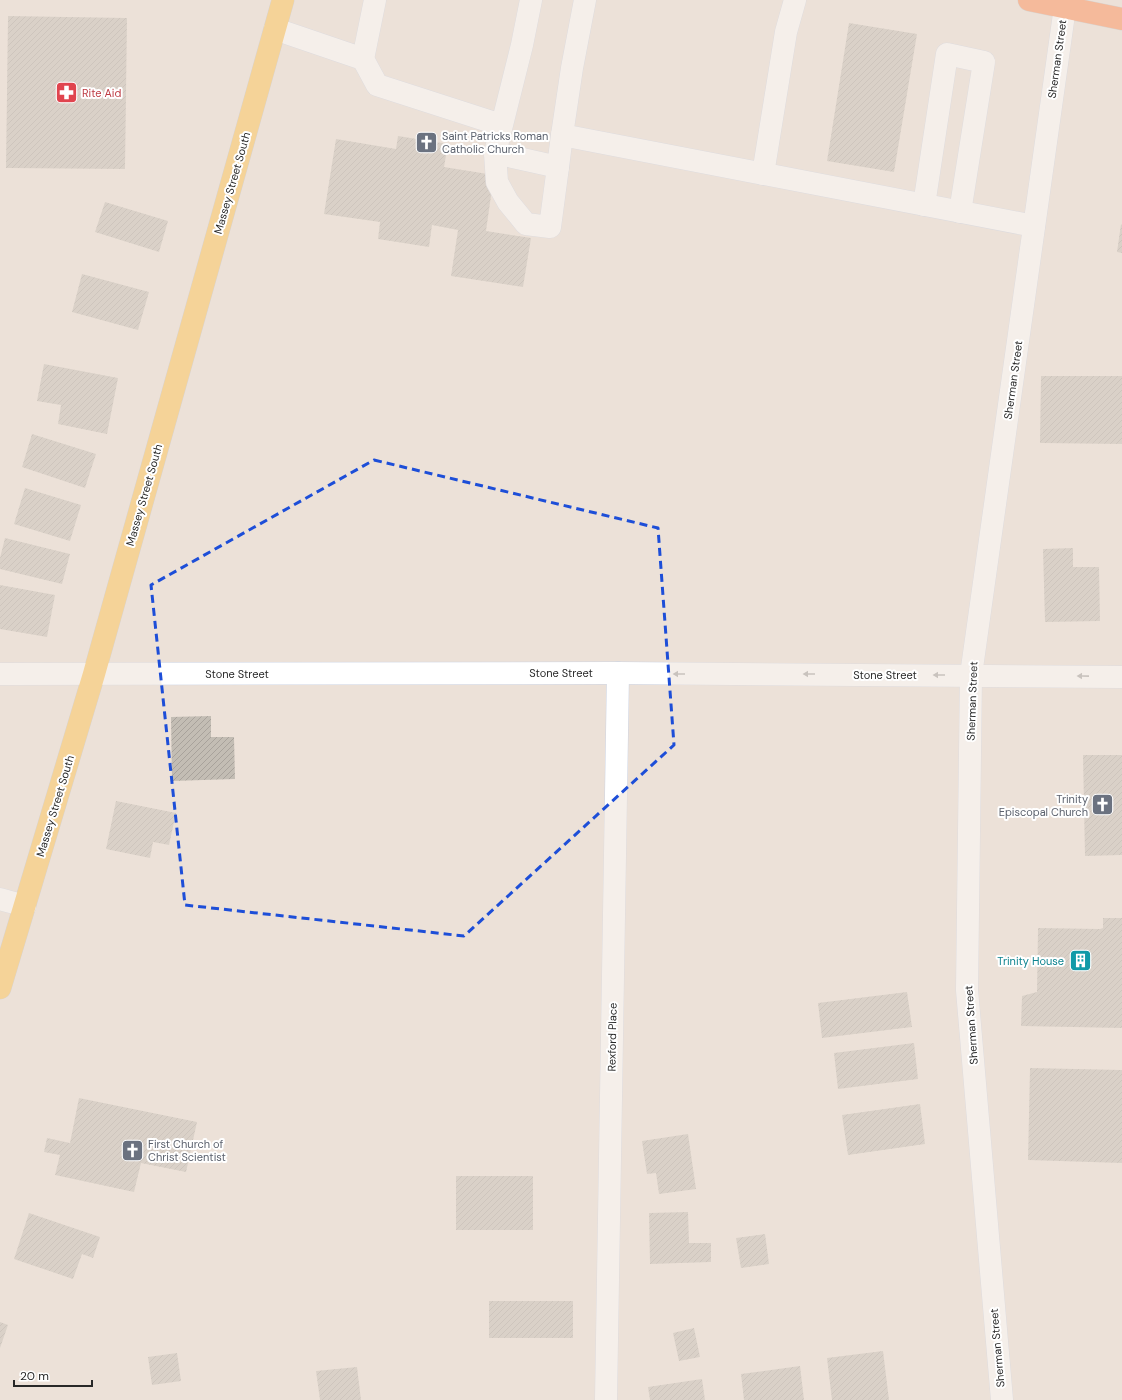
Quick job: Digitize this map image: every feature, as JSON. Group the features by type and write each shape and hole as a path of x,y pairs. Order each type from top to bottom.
{"highway":[{"path":"1029,0 1064,4 1122,19"}],"main road":[{"name":"Massey Street South","path":"0,988 94,674 283,0"}],"street":[{"path":"375,0 363,59 377,85 501,125"},
{"path":"531,0 522,45 495,154 497,182 508,202 526,224 550,228 572,68 585,0"},
{"path":"763,174 786,32 795,0"},
{"name":"Sherman Street","path":"1002,1400 967,990 971,675 1064,4"},
{"path":"275,29 363,59"},
{"path":"924,204 947,54 984,62 960,212"},
{"path":"562,135 1034,226"},
{"path":"495,154 558,167"},
{"name":"Stone Street","path":"0,674 618,673 1122,677"},
{"name":"Rexford Place","path":"606,1400 618,673"},
{"path":"0,899 24,906"}],"highlighted area":[{"path":"374,460 658,528 674,745 464,936 185,905 151,585"}],"building":[{"name":"Rite Aid","path":"8,16 127,18 125,169 6,168"},
{"path":"849,23 917,34 894,172 827,161"},
{"path":"398,136 448,144 444,167 494,175 486,231 531,238 523,287 451,276 458,230 432,225 429,247 378,239 380,222 324,214 336,139 396,149"},
{"path":"105,202 168,221 159,252 95,232"},
{"path":"1121,224 1122,225 1122,253 1117,252"},
{"path":"82,274 149,292 138,330 72,312"},
{"path":"44,364 118,378 107,434 58,424 61,405 37,401"},
{"path":"1041,376 1122,376 1122,444 1040,443"},
{"path":"32,434 96,454 85,488 22,467"},
{"path":"25,488 81,505 70,541 14,524"},
{"path":"5,538 70,554 62,584 0,569 0,558"},
{"path":"1073,548 1073,567 1099,567 1100,621 1045,622 1043,549"},
{"path":"0,585 55,595 47,637 0,629"},
{"path":"211,716 211,737 234,737 235,779 172,781 171,717"},
{"name":"Trinity Episcopal Church","path":"1083,755 1122,755 1122,855 1085,856"},
{"path":"116,801 176,813 169,845 153,842 150,858 106,849"},
{"name":"Trinity House","path":"1103,918 1122,918 1122,1028 1021,1026 1022,996 1037,992 1038,928 1100,929 1103,928"},
{"path":"907,992 912,1027 822,1038 818,1003"},
{"path":"914,1043 918,1079 838,1089 834,1053"},
{"path":"1030,1068 1122,1070 1122,1163 1028,1160"},
{"path":"79,1098 197,1122 186,1172 141,1163 134,1192 55,1175 60,1155 44,1152 47,1138 70,1143"},
{"path":"920,1104 925,1144 848,1155 842,1115"},
{"path":"688,1134 696,1189 659,1194 656,1173 647,1174 642,1141"},
{"path":"456,1176 533,1176 533,1230 456,1230"},
{"path":"688,1212 689,1243 711,1243 711,1262 650,1264 649,1213"},
{"path":"29,1213 100,1237 93,1258 82,1254 73,1279 14,1259"},
{"path":"765,1234 769,1264 741,1268 736,1238"},
{"path":"489,1301 573,1301 573,1338 489,1338"},
{"path":"0,1322 8,1325 0,1348"},
{"path":"694,1328 700,1357 679,1361 673,1333"},
{"path":"883,1351 889,1400 832,1400 827,1358"},
{"path":"177,1353 181,1381 152,1385 148,1357"},
{"path":"800,1366 804,1400 744,1400 741,1374"},
{"path":"357,1367 361,1400 320,1400 316,1371"},
{"path":"702,1379 705,1400 650,1400 648,1387"}],"place":[{"name":"Rite Aid","path":"67,93"},
{"name":"Saint Patricks Roman Catholic Church","path":"427,142"},
{"name":"Trinity Episcopal Church","path":"1103,805"},
{"name":"Trinity House","path":"1080,961"},
{"name":"First Church of Christ Scientist","path":"133,1150"}]}
